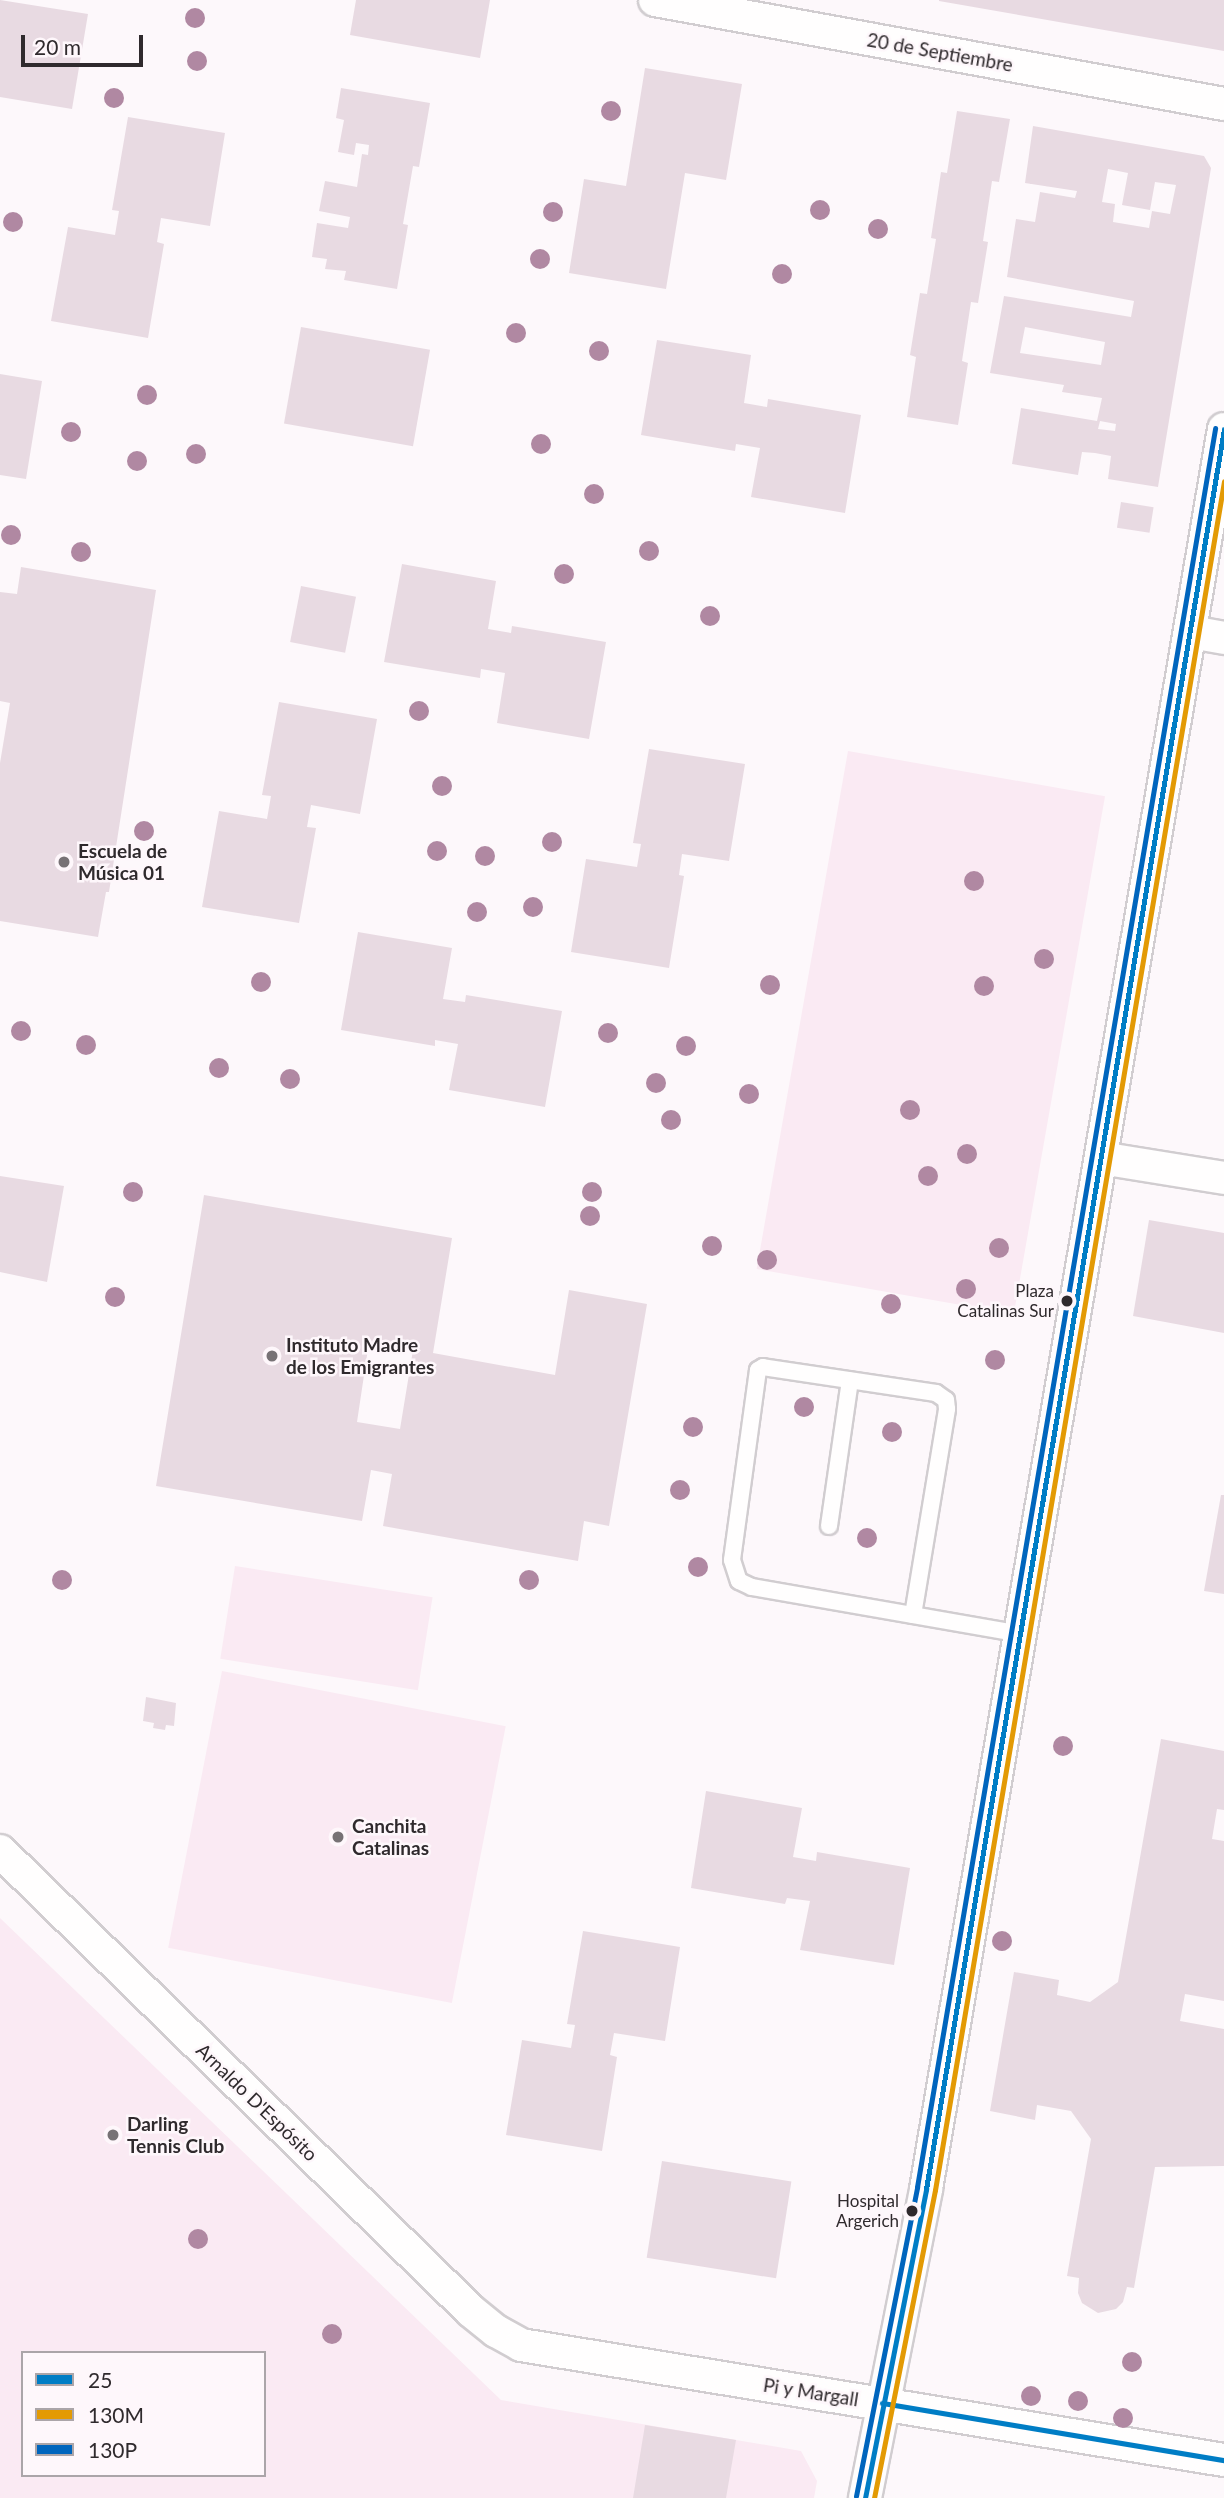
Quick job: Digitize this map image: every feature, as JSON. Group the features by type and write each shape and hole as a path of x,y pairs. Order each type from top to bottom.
{"street":[{"name":"20 de Septiembre","path":"655,0 1224,104"},
{"path":"865,2498 922,2208 1224,429"},
{"path":"1191,632 1224,638"},
{"path":"1101,1158 1224,1178"},
{"name":"Arnaldo D'Espósito","path":"0,1851 471,2311 496,2331 521,2345"},
{"name":"Pi y Margall","path":"521,2345 1224,2460"}],"lane":[{"path":"913,1615 946,1400 936,1393 763,1367 758,1370 732,1560 739,1581 752,1587 1020,1634"},
{"path":"829,1526 850,1381"}],"shaded area":[{"name":"Plaza Catalinas Sur","path":"848,751 1105,796 1014,1314 757,1269"},
{"path":"235,1566 433,1597 418,1690 220,1659"},
{"name":"Canchita Catalinas","path":"222,1671 506,1726 452,2003 168,1948"},
{"name":"Darling Tennis Club","path":"0,1918 501,2400 801,2451 817,2481 814,2498 0,2498"}],"building":[{"path":"0,0 88,14 72,109 0,97"},
{"path":"356,0 490,0 480,58 350,35"},
{"path":"1224,0 1224,51 939,1"},
{"path":"645,68 742,84 726,180 685,173 666,289 569,273 584,179 626,186"},
{"path":"341,88 430,103 419,167 413,166 403,224 408,225 397,289 344,280 346,271 325,269 327,259 312,257 317,223 348,228 350,217 319,211 325,181 357,187 362,154 368,155 369,145 356,143 354,155 338,152 344,120 336,118"},
{"path":"957,111 1010,119 999,182 992,181 983,241 988,242 978,303 971,302 962,361 968,363 958,425 907,417 916,357 910,355 920,293 927,294 936,239 931,238 941,172 947,173"},
{"path":"128,117 225,133 210,226 161,218 157,242 164,244 148,338 51,321 68,227 115,235 119,211 112,210"},
{"path":"1033,126 1204,156 1211,168 1158,487 1108,479 1111,456 1095,453 1082,452 1078,475 1012,464 1021,408 1097,421 1102,398 1062,392 1064,385 990,373 1004,296 1131,317 1134,301 1007,277 1016,219 1035,222 1040,192 1075,198 1077,191 1025,183","holes":["1108,169 1128,173 1122,205 1150,210 1155,182 1176,185 1170,214 1152,211 1149,228 1113,222 1115,204 1102,202","1025,327 1105,342 1101,365 1020,353","1100,421 1116,424 1115,431 1098,429"]},
{"path":"301,327 430,350 413,446 284,424"},
{"path":"657,340 751,355 744,403 767,407 768,399 861,415 845,513 751,497 760,448 736,444 735,451 641,435"},
{"path":"0,374 42,381 26,479 0,475"},
{"path":"1121,502 1154,507 1150,533 1117,528"},
{"path":"402,564 496,581 488,629 511,633 512,626 606,642 589,739 497,723 505,673 481,669 480,678 384,662"},
{"path":"21,567 156,590 109,892 106,892 98,937 0,921 0,763 10,703 0,701 0,592 17,594"},
{"path":"301,586 356,597 345,653 290,642"},
{"path":"279,702 377,719 360,814 311,805 307,827 316,828 299,923 202,907 219,811 267,819 271,796 262,795"},
{"path":"649,749 745,764 729,861 682,854 679,875 684,876 669,968 571,952 586,859 637,867 641,844 633,843"},
{"path":"358,932 452,948 443,999 465,1002 466,995 562,1011 545,1107 449,1090 458,1044 435,1040 435,1046 341,1030"},
{"path":"0,1176 64,1186 47,1282 0,1272"},
{"path":"204,1195 452,1238 433,1353 555,1375 569,1290 647,1304 609,1526 584,1521 578,1561 383,1526 392,1474 371,1470 362,1521 156,1486","holes":["369,1342 413,1350 400,1429 357,1422"]},
{"path":"1149,1220 1224,1233 1224,1333 1133,1316"},
{"path":"1221,1495 1224,1495 1224,1594 1204,1591"},
{"path":"146,1697 176,1703 174,1726 166,1725 165,1730 153,1728 154,1723 143,1721"},
{"path":"1161,1739 1224,1751 1224,1810 1217,1809 1212,1839 1224,1841 1224,2001 1185,1994 1180,2021 1224,2029 1224,2166 1155,2167 1134,2288 1127,2287 1123,2302 1116,2309 1098,2313 1082,2303 1078,2293 1079,2278 1067,2276 1091,2139 1071,2111 1037,2105 1035,2120 990,2111 1014,1972 1059,1980 1057,1995 1090,2002 1118,1982"},
{"path":"706,1791 802,1808 793,1857 816,1861 817,1852 910,1868 894,1965 800,1950 810,1901 787,1898 785,1904 691,1888"},
{"path":"583,1931 680,1947 665,2041 614,2033 610,2055 617,2057 602,2151 506,2135 522,2040 571,2048 575,2025 567,2024"},
{"path":"662,2161 791,2181 776,2278 647,2258"},
{"path":"645,2425 736,2440 726,2498 633,2498"}],"transit line":[{"name":"130P","path":"856,2496 917,2187 1215,428"},
{"name":"25","path":"865,2498 926,2189 1224,429"},
{"name":"130M","path":"874,2498 935,2190 1224,481"},
{"name":"25","path":"882,2403 1224,2460"}],"place":[{"name":"Escuela de Música 01","path":"64,862"},
{"name":"Plaza Catalinas Sur","path":"1067,1301"},
{"name":"Instituto Madre de los Emigrantes","path":"272,1356"},
{"name":"Canchita Catalinas","path":"338,1837"},
{"name":"Darling Tennis Club","path":"113,2135"},
{"name":"Hospital Argerich","path":"912,2211"}]}
